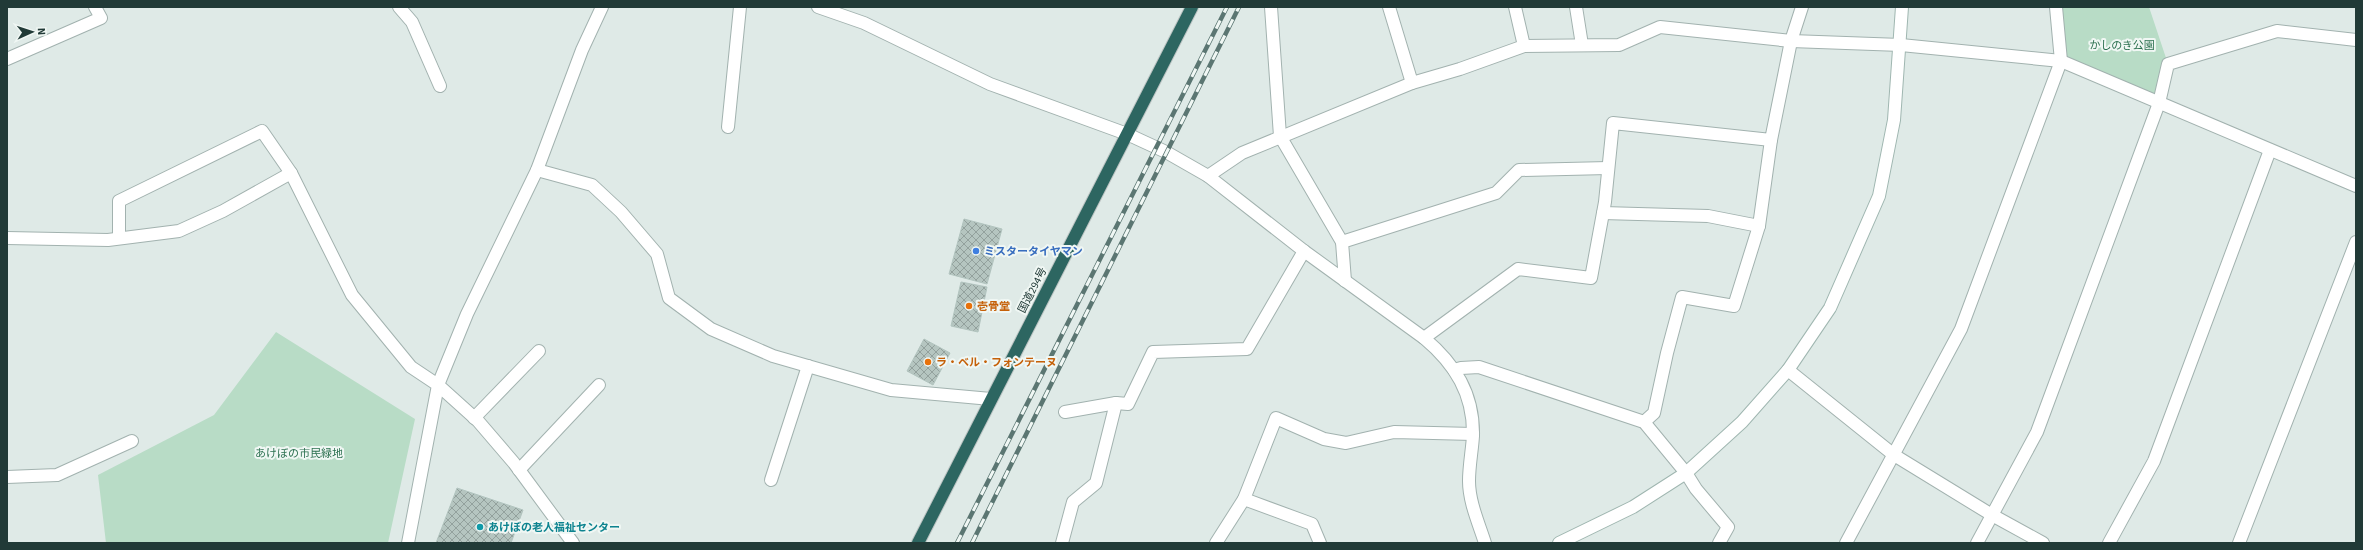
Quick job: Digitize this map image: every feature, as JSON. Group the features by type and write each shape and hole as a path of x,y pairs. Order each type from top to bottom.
{"highway":[{"name":"国道294号","path":"918,543 1192,7"}],"street":[{"path":"7,59 101,18 95,7"},
{"path":"399,7 412,22 440,86"},
{"path":"408,543 438,385 467,314 537,170 582,50 602,7"},
{"path":"728,128 740,7"},
{"path":"818,7 864,23 990,84 1127,134 1156,147 1208,176 1304,251 1424,338 1440,352 1466,388 1473,434 1469,482 1472,499 1485,543"},
{"path":"1271,7 1280,136 1342,242 1345,281"},
{"path":"1389,7 1412,83"},
{"path":"1515,7 1524,46"},
{"path":"1576,7 1582,45"},
{"path":"1644,422 1654,413 1666,353 1682,297 1734,306 1759,226 1771,140 1791,42 1802,7"},
{"path":"1559,543 1633,507 1686,473 1742,422 1788,370 1830,308 1879,196 1894,120 1901,45 1902,7"},
{"path":"1846,543 1962,329 2061,61 2056,7"},
{"path":"1208,176 1242,152 1280,136 1412,83 1460,69 1524,46 1619,45 1660,27 1791,42 1901,45 2061,61 2356,186"},
{"path":"1977,543 2037,432 2159,103 2168,64 2277,31 2356,40"},
{"path":"1424,338 1518,270 1591,278 1603,213 1613,123 1771,140"},
{"path":"119,238 119,200 262,132 291,173 352,295 411,367 438,385 474,418 519,470 573,543"},
{"path":"2109,543 2154,461 2270,150"},
{"path":"1342,242 1496,193 1519,170 1608,168"},
{"path":"537,170 592,185 621,212 657,254 669,298 712,329 773,356 891,390 991,399"},
{"path":"7,238 119,238 179,231 223,212 291,173"},
{"path":"1603,213 1708,216 1759,226"},
{"path":"2239,543 2356,242"},
{"path":"1065,412 1116,403 1128,404 1154,352 1247,349 1304,251"},
{"path":"474,418 539,351"},
{"path":"771,480 808,366"},
{"path":"1454,370 1479,367 1644,422 1686,473 1696,489 1728,527 1719,543"},
{"path":"1788,370 1894,455 1992,515 2043,543"},
{"path":"519,470 599,385"},
{"path":"1062,543 1073,502 1096,483 1116,403"},
{"path":"1216,543 1244,499 1276,418 1324,439 1346,443 1394,432 1473,434"},
{"path":"7,477 57,475 132,441"},
{"path":"1244,499 1312,524 1320,543"}],"green space":[{"name":"かしのき公園","path":"2056,7 2149,7 2168,64 2159,103 2061,61"},
{"name":"あけぼの市民緑地","path":"276,332 415,419 388,543 106,543 98,475 214,415"}],"building":[{"name":"ミスタータイヤマン","path":"964,219 1002,229 987,284 949,274"},
{"name":"壱骨堂","path":"961,282 987,287 978,332 951,326"},
{"name":"ラ・ベル・フォンテーヌ","path":"924,339 950,353 933,385 907,371"},
{"name":"あけぼの老人福祉センター","path":"457,488 523,510 511,543 436,543"}],"railway":[{"path":"957,543 1227,7"},
{"path":"972,543 1239,7"}],"place":[{"name":"ミスタータイヤマン","path":"976,251"},
{"name":"壱骨堂","path":"969,306"},
{"name":"ラ・ベル・フォンテーヌ","path":"928,362"},
{"name":"あけぼの老人福祉センター","path":"480,527"}]}
